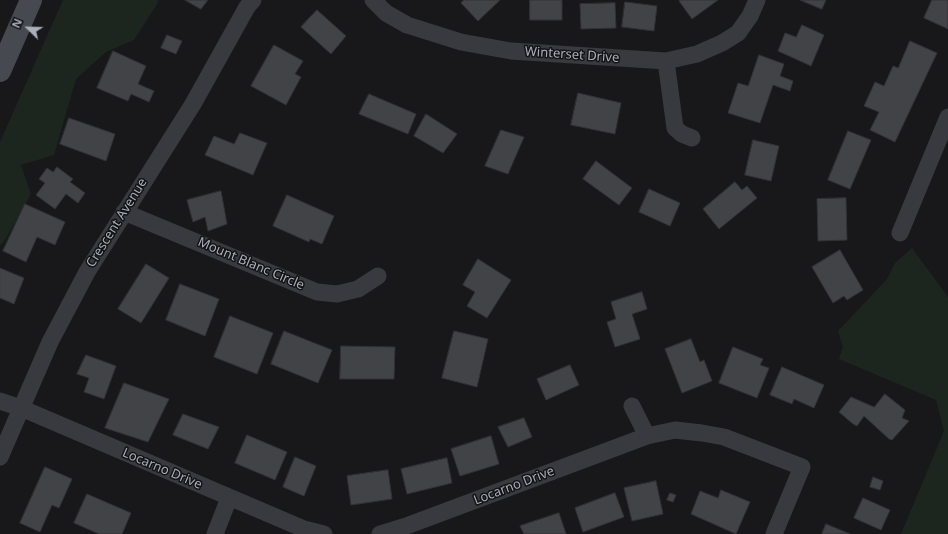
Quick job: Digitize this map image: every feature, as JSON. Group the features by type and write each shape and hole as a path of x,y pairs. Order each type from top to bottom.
{"main road":[{"path":"0,71 31,0"}],"street":[{"name":"Crescent Avenue","path":"0,457 50,342 87,272 193,104 247,7 253,0"},
{"name":"Winterset Drive","path":"373,0 386,13 407,24 461,42 511,51 666,61 697,54 722,43 738,33 750,16 757,0"},
{"path":"666,61 675,128 682,134 692,138"},
{"path":"900,233 948,117"},
{"name":"Mount Blanc Circle","path":"124,212 317,292 337,294 358,289 378,276"},
{"name":"Locarno Drive","path":"0,401 21,408 304,529 324,534"},
{"path":"632,406 647,436"},
{"name":"Locarno Drive","path":"380,534 647,436 675,430 724,437 802,467 774,534"},
{"path":"215,534 229,498"}],"shaded area":[{"path":"63,0 158,0 157,4 134,40 106,52 76,79 54,155 21,165 31,194 5,240 0,246 0,142"},
{"path":"912,248 948,297 948,534 901,534 944,431 936,400 839,359 843,347 838,331 887,279 895,263"}],"building":[{"path":"185,0 208,0 201,9"},
{"path":"464,0 500,0 478,21 461,3"},
{"path":"530,0 562,0 562,20 530,20"},
{"path":"718,0 692,19 679,1"},
{"path":"800,0 826,0 822,9"},
{"path":"932,0 948,0 948,29 924,18"},
{"path":"625,2 657,6 654,31 622,27"},
{"path":"615,3 616,28 581,29 580,4"},
{"path":"317,10 346,36 331,54 301,27"},
{"path":"802,25 824,35 811,66 778,51 785,33 796,37"},
{"path":"167,35 182,41 176,54 161,48"},
{"path":"910,41 937,53 895,142 870,130 879,112 864,106 875,82 884,86 893,66 898,68"},
{"path":"274,45 303,61 295,74 301,77 286,105 251,86"},
{"path":"113,51 146,66 138,84 154,91 149,102 131,94 128,101 97,88"},
{"path":"759,55 784,64 780,76 793,81 790,91 773,85 760,123 728,113 738,83 748,86"},
{"path":"578,93 621,103 615,134 571,125"},
{"path":"369,94 416,114 408,134 359,114"},
{"path":"426,114 457,134 443,153 414,136"},
{"path":"69,118 115,134 106,161 60,144"},
{"path":"501,130 524,137 508,174 485,166"},
{"path":"848,131 871,140 850,189 828,180"},
{"path":"240,133 267,143 253,175 205,155 214,136 234,144"},
{"path":"753,140 779,146 771,181 745,175"},
{"path":"596,161 632,188 619,205 583,179"},
{"path":"57,167 73,179 70,182 85,193 78,203 66,194 55,209 36,195 45,183 39,179 47,168 53,172"},
{"path":"735,182 742,190 747,186 757,198 719,229 703,209"},
{"path":"649,189 680,203 670,226 639,212"},
{"path":"221,191 227,224 208,231 205,217 193,222 187,200"},
{"path":"287,195 334,216 322,244 310,239 309,242 273,226"},
{"path":"846,198 847,240 818,241 817,199"},
{"path":"25,204 65,222 55,245 37,237 26,262 3,251"},
{"path":"840,250 863,290 847,300 844,296 833,303 812,267"},
{"path":"478,259 511,280 487,318 467,306 475,292 463,285"},
{"path":"146,264 169,278 141,323 118,309"},
{"path":"0,268 24,278 14,304 0,298"},
{"path":"180,284 219,299 205,336 166,320"},
{"path":"642,292 647,309 632,314 640,339 615,347 607,322 616,319 611,302"},
{"path":"230,316 273,333 257,374 214,357"},
{"path":"284,331 332,350 318,383 271,364"},
{"path":"454,331 488,339 477,387 442,378"},
{"path":"691,339 700,362 704,360 712,381 682,393 665,349"},
{"path":"341,346 395,347 394,379 340,379"},
{"path":"733,347 763,359 760,365 769,368 757,398 719,383"},
{"path":"86,355 116,366 104,399 84,392 89,378 77,374"},
{"path":"570,365 579,385 546,400 537,379"},
{"path":"782,367 824,385 814,408 794,399 792,404 770,395"},
{"path":"124,383 169,399 148,442 105,428"},
{"path":"885,394 905,410 902,418 909,421 892,440 864,416 857,426 839,412 851,397 874,407"},
{"path":"183,414 219,427 208,449 173,435"},
{"path":"524,418 532,437 508,447 498,427"},
{"path":"247,435 287,452 275,480 235,463"},
{"path":"491,436 499,464 460,476 451,449"},
{"path":"295,457 316,466 304,496 283,487"},
{"path":"447,458 452,483 407,494 401,469"},
{"path":"45,467 72,479 59,508 52,505 40,532 20,523"},
{"path":"388,470 392,499 351,505 347,476"},
{"path":"873,477 883,481 880,490 870,487"},
{"path":"656,481 663,514 632,521 624,488"},
{"path":"721,490 750,502 736,534 691,514 700,491 718,498"},
{"path":"615,493 624,517 583,532 575,508"},
{"path":"670,493 676,495 673,502 667,500"},
{"path":"87,494 131,513 122,534 99,534 74,523"},
{"path":"863,498 890,510 881,530 854,518"},
{"path":"559,513 566,534 524,534 520,526"},
{"path":"826,524 850,534 822,534"}]}
